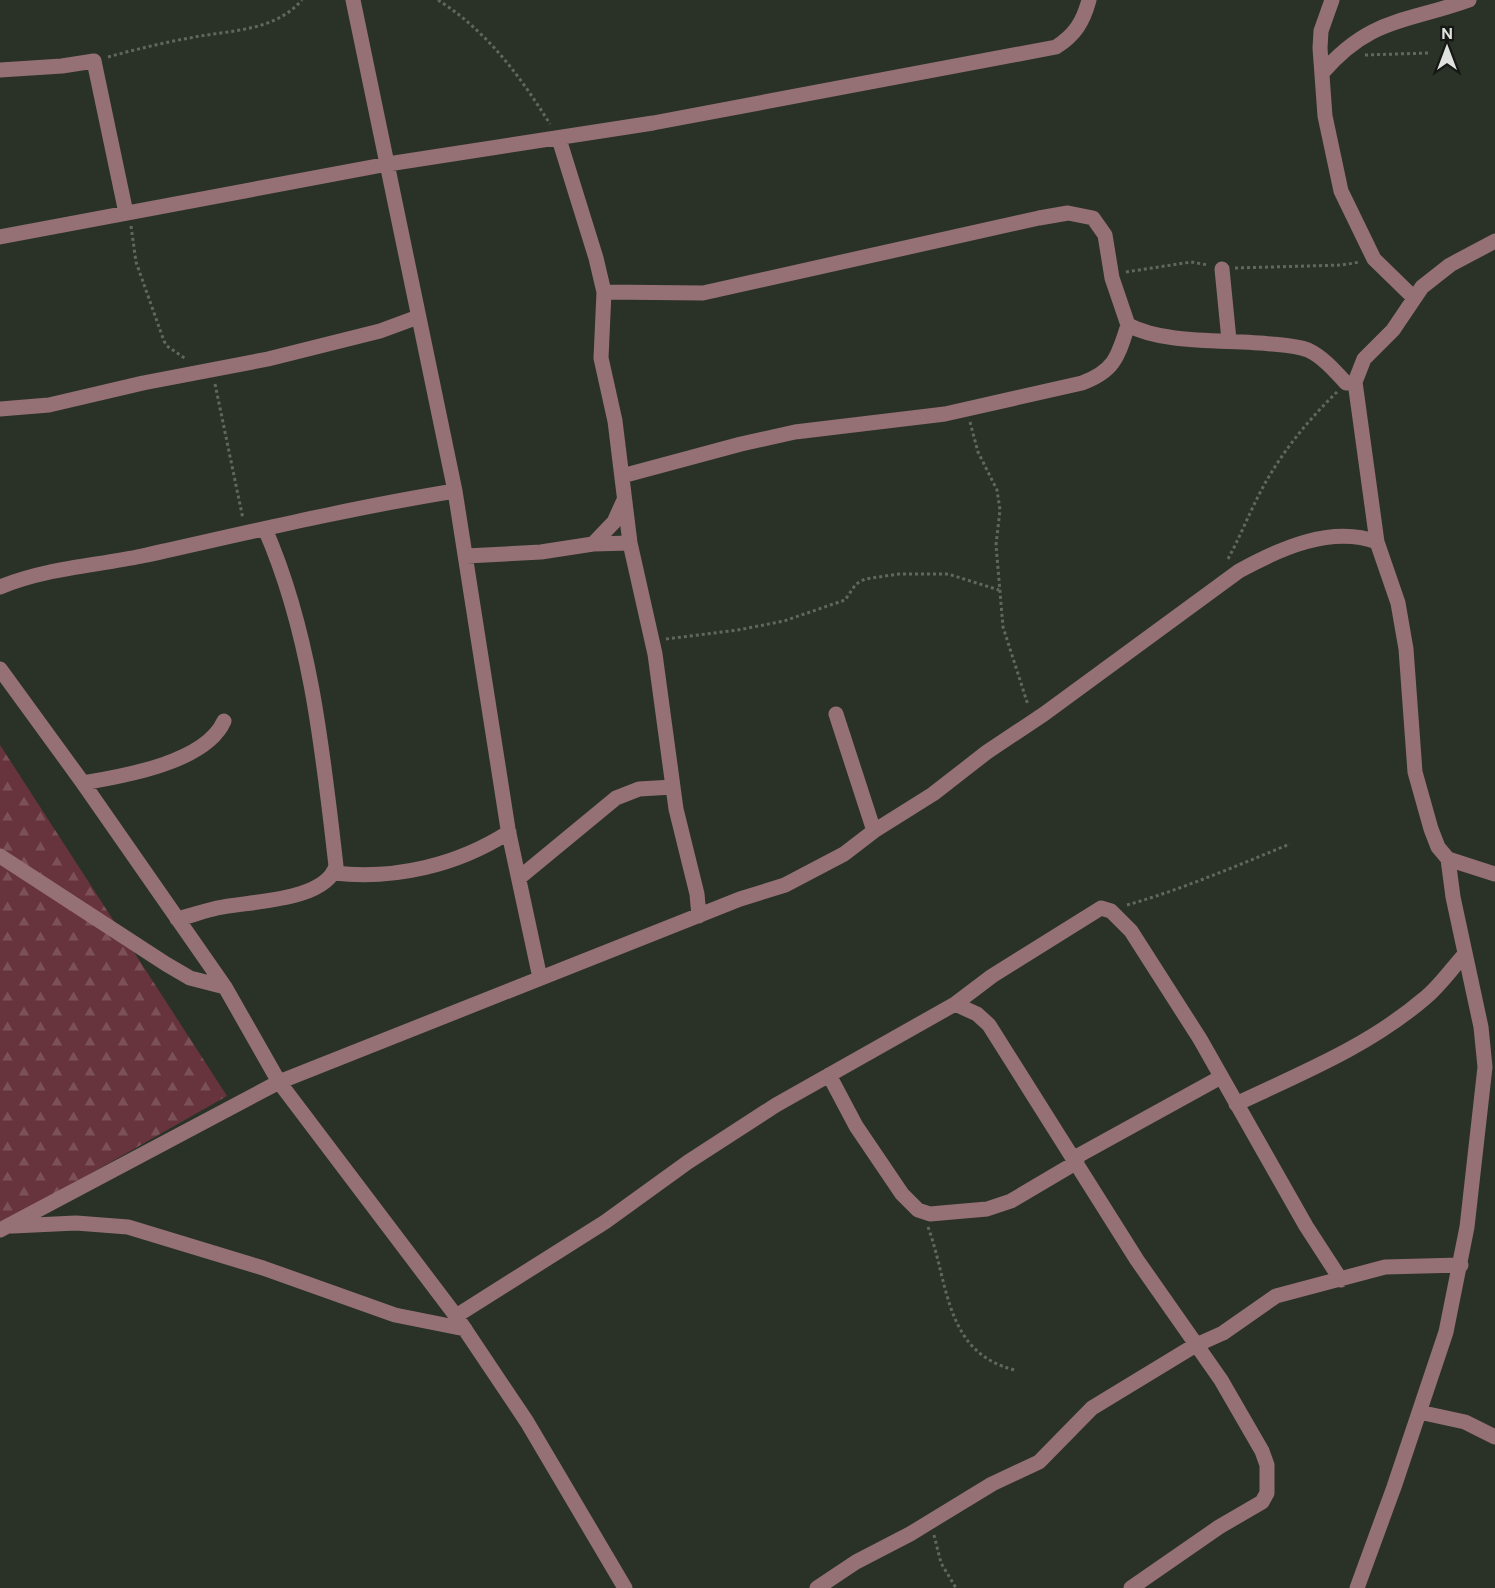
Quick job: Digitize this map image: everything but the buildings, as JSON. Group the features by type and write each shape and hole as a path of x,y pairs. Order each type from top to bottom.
{"street":[{"path":"353,0 455,491 509,832 540,978"},
{"path":"0,237 388,164 559,138 1056,47 1070,38 1080,27 1089,0"},
{"path":"1332,0 1321,31 1322,73 1325,116 1341,191 1374,259 1414,298"},
{"path":"1322,73 1339,54 1359,38 1388,23 1469,0"},
{"path":"0,70 62,66 94,61 128,212"},
{"path":"559,138 596,258 604,292 600,358 615,421 630,543 652,640 673,787 697,894 699,916"},
{"path":"604,292 703,293 1068,213 1093,218 1105,235 1111,266 1128,325 1113,365 1100,376 967,409 888,423 795,432 622,476"},
{"path":"1357,1588 1446,1332 1461,1265 1485,1067 1481,1027 1448,859 1438,847 1415,772 1406,649 1398,603 1377,542 1355,382 1364,359 1393,330 1414,298 1437,273 1495,241"},
{"path":"1222,268 1229,340"},
{"path":"0,409 49,405 210,370 358,337 418,317"},
{"path":"1128,325 1144,333 1229,340 1308,350 1329,365 1346,383"},
{"path":"0,587 21,578 68,567 127,559 379,504 455,491"},
{"path":"593,544 614,522 624,498"},
{"path":"177,919 216,908 296,894 315,887 334,873 336,866 312,687 278,560 265,529"},
{"path":"3,1228 279,1082 816,871 933,794 987,752 1033,722 1220,586 1266,557 1302,543 1341,535 1360,536 1377,542"},
{"path":"466,556 541,552 593,544 630,543"},
{"path":"0,669 84,783 225,987 279,1082 465,1329 527,1422 625,1588"},
{"path":"836,714 874,831"},
{"path":"84,783 179,758 213,740 224,721"},
{"path":"519,878 616,798 639,789 673,787"},
{"path":"334,873 380,875 454,861 488,846 509,832"},
{"path":"0,856 190,978 225,987"},
{"path":"1448,859 1495,874"},
{"path":"456,1316 605,1222 708,1149 829,1075 955,1004 992,976 1101,908 1120,918 1131,931 1221,1077 1341,1280"},
{"path":"1236,1104 1322,1066 1377,1034 1426,998 1465,954"},
{"path":"955,1004 977,1014 989,1025 1137,1260 1194,1346 1221,1380 1262,1451 1267,1465 1267,1493 1262,1502 1219,1527 1131,1588"},
{"path":"829,1075 856,1126 902,1194 913,1209 930,1214 987,1209 1011,1201 1076,1160 1221,1077"},
{"path":"3,1228 76,1222 128,1227 263,1268 395,1316 465,1329"},
{"path":"817,1588 856,1562 931,1522 992,1484 1039,1462 1092,1408 1194,1346 1223,1333 1276,1296 1341,1280 1385,1266 1461,1265"},
{"path":"1419,1412 1465,1422 1495,1437"}],"path":[{"path":"94,61 159,44 261,26 294,10 302,0"},
{"path":"438,0 468,21 499,51 526,86 559,138"},
{"path":"1339,54 1386,56 1428,53"},
{"path":"128,212 136,262 166,346 194,365 210,370 223,411 245,533"},
{"path":"1111,266 1120,271 1135,272 1191,262 1222,268 1341,265 1374,259"},
{"path":"1220,586 1227,560 1262,488 1307,423 1346,383"},
{"path":"967,409 978,452 997,490 1000,510 996,546 1003,627 1033,722"},
{"path":"652,640 738,630 784,621 845,600 856,584 865,579 899,574 948,574 999,590"},
{"path":"1108,910 1184,888 1233,865 1290,844"},
{"path":"918,1210 933,1241 955,1321 964,1340 991,1359 1015,1370"},
{"path":"931,1522 941,1563 956,1588"}],"green space":[{"path":"0,745 227,1096 0,1225"}]}
